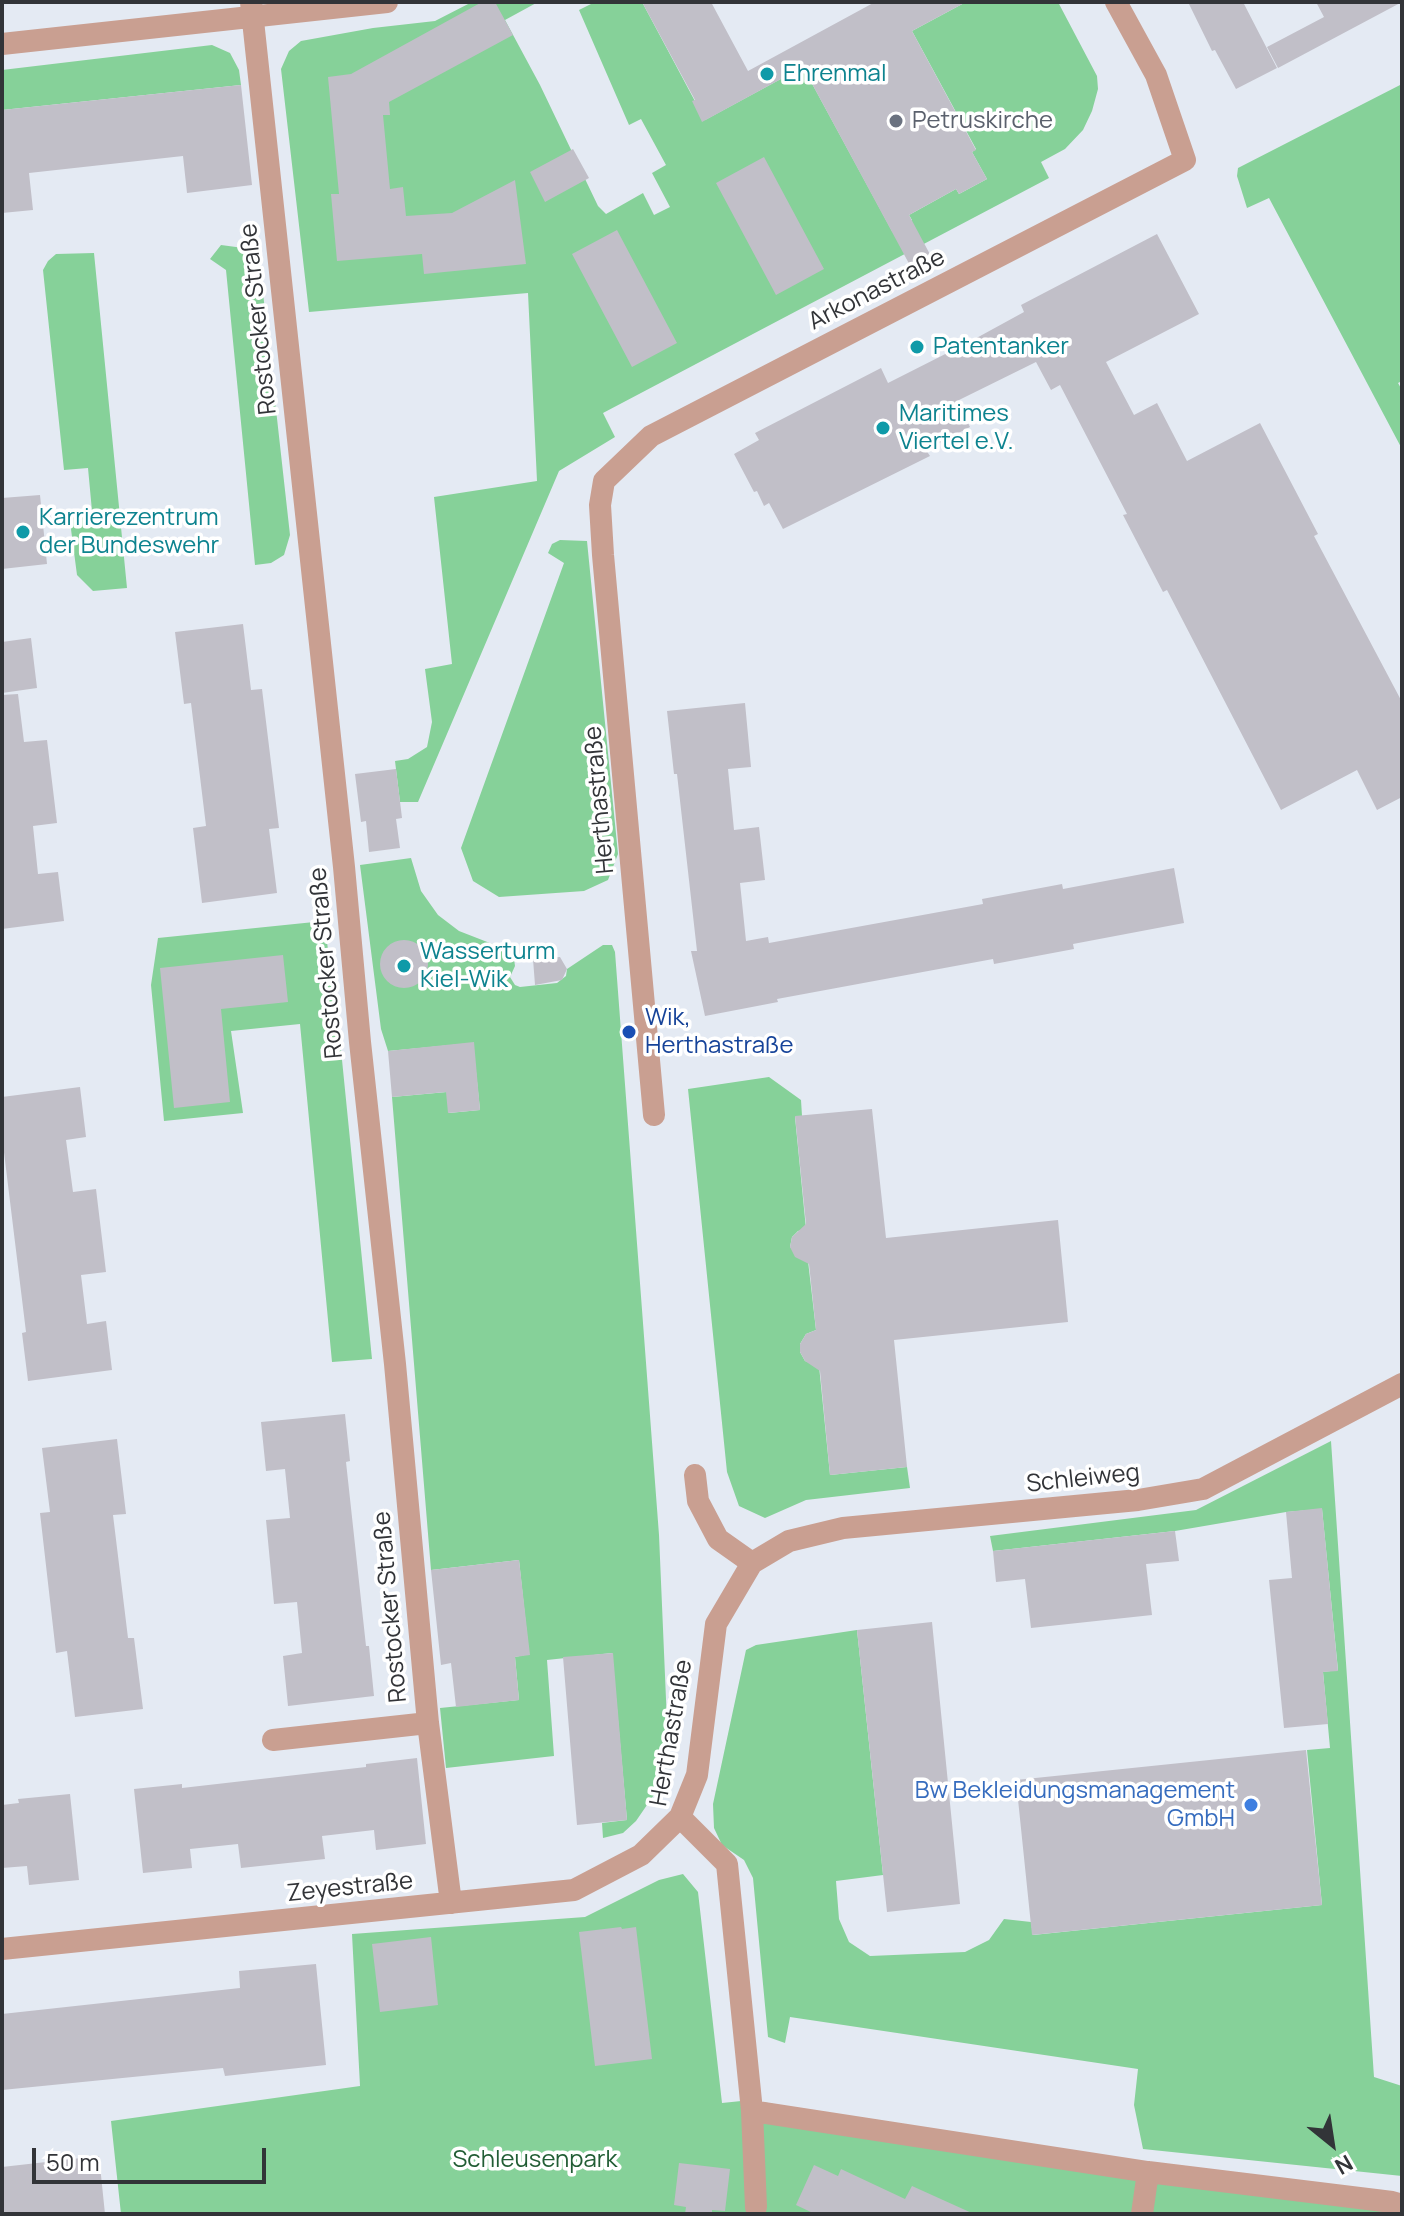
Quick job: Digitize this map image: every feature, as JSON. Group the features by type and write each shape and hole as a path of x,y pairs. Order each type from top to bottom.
{"street":[{"path":"2,44 252,10 387,2"},
{"name":"Arkonastraße","path":"604,481 651,436 1185,160 1156,75 1116,2"},
{"name":"Rostocker Straße","path":"252,10 344,867 428,1723 451,1903"},
{"name":"Herthastraße","path":"604,481 600,505 603,555 654,1115"},
{"name":"Schleiweg","path":"752,1563 789,1541 843,1528 1138,1500 1203,1489 1402,1384"},
{"path":"695,1475 698,1501 718,1539 752,1563"},
{"name":"Herthastraße","path":"752,1563 716,1624 697,1775 680,1817 727,1864 752,2111 756,2207"},
{"path":"273,1740 428,1723"},
{"name":"Zeyestraße","path":"2,1949 574,1890 641,1855 680,1817"},
{"path":"752,2111 1148,2172 1402,2205"},
{"path":"1142,2214 1148,2172"}],"green space":[{"path":"472,2 538,2 505,20 598,206 606,214 643,193 654,215 670,207 652,173 666,165 641,119 629,125 579,10 595,2 642,2 705,120 803,67 892,231 912,220 909,215 956,189 959,194 987,179 972,152 976,149 912,31 966,2 1058,2 1097,76 1098,89 1083,130 1065,149 1041,162 1049,178 603,413 615,437 559,471 418,802 400,802 395,761 408,759 427,747 432,722 425,669 452,664 434,497 537,481 528,293 309,312 281,69 289,51 301,41 435,21"},
{"path":"212,45 230,53 239,70 241,85 2,110 2,70"},
{"path":"1402,84 1402,381 1398,383 1402,390 1402,449 1269,198 1247,208 1237,176 1238,168"},
{"path":"221,245 251,249 260,266 290,535 284,555 271,563 255,565 226,270 210,259"},
{"path":"94,253 127,588 93,591 77,575 69,514 92,511 88,468 64,470 43,270 56,254"},
{"path":"560,540 587,541 618,854 608,880 584,891 499,897 473,881 461,848 564,563 548,553 552,544"},
{"path":"411,858 421,891 438,915 459,931 513,952 515,966 510,977 515,985 557,983 566,976 567,969 603,945 612,945 615,952 659,1535 668,1746 660,1786 636,1821 623,1833 603,1838 602,1823 627,1820 612,1653 547,1660 554,1756 446,1768 440,1708 519,1700 515,1657 529,1654 519,1560 431,1570 392,1097 447,1092 449,1113 480,1110 473,1043 388,1051 381,1029 360,865"},
{"path":"324,921 338,1020 372,1359 332,1362 300,1024 231,1031 243,1113 164,1121 151,985 158,938"},
{"path":"769,1077 801,1100 802,1116 795,1117 806,1229 792,1237 790,1247 808,1261 816,1330 806,1334 800,1344 800,1352 805,1361 819,1366 830,1475 907,1467 910,1488 806,1500 765,1518 739,1506 727,1472 688,1089"},
{"path":"1331,1441 1374,2077 1402,2086 1402,2176 1143,2149 1134,2105 1138,2069 790,2017 785,2043 768,2037 753,1878 744,1860 722,1845 714,1828 713,1804 746,1650 756,1645 857,1630 883,1875 836,1881 839,1919 849,1942 870,1956 965,1952 989,1940 1004,1919 1031,1922 1033,1935 1322,1905 1307,1750 1330,1748 1323,1672 1338,1670 1322,1509 1175,1531 993,1551 990,1536 1196,1510"},
{"name":"Schleusenpark","path":"683,1874 698,1892 722,2103 751,2100 1402,2214 121,2214 111,2121 360,2086 352,1934 585,1917 659,1880"}],"building":[{"path":"482,2 495,2 513,35 389,102 390,115 383,115 390,189 403,187 406,216 452,213 515,180 526,264 424,274 422,254 337,261 331,194 339,194 328,77 351,74"},
{"name":"Petruskirche","path":"642,2 711,2 748,71 875,2 966,2 912,31 976,150 972,152 987,179 959,194 956,189 909,215 933,260 913,271 803,67 702,122 692,101 695,100"},
{"path":"1188,2 1243,2 1277,68 1236,89 1215,50 1212,51"},
{"path":"1316,2 1402,2 1278,68 1267,47 1324,17"},
{"path":"241,85 252,185 187,193 183,156 29,173 33,210 2,213 2,110"},
{"path":"573,149 589,178 545,202 530,172"},
{"path":"764,157 824,269 776,295 716,183"},
{"path":"617,230 677,343 632,367 572,254"},
{"path":"1157,234 1199,314 1106,362 1134,415 1157,403 1187,461 1260,423 1318,534 1314,536 1402,702 1402,797 1377,810 1357,770 1281,810 1167,590 1163,592 1123,515 1127,514 1060,385 1051,390 1036,362 957,401 970,427 926,450 930,456 783,529 769,503 764,506 757,491 754,492 734,454 759,440 755,433 881,368 888,383 971,341 1024,312 1021,305"},
{"name":"Karrierezentrum der Bundeswehr","path":"40,495 47,564 2,569 2,498"},
{"path":"243,624 251,690 262,689 279,828 269,829 277,893 202,903 193,828 206,826 191,703 184,704 175,632"},
{"path":"31,638 37,688 2,693 2,642"},
{"path":"18,694 24,742 47,740 57,823 33,826 38,874 58,872 64,921 2,929 2,695"},
{"path":"745,703 751,767 728,769 734,830 759,827 765,880 740,883 746,941 768,937 769,943 983,904 982,899 1062,884 1063,889 1174,868 1184,923 1073,944 1074,949 994,964 993,959 777,999 778,1002 705,1016 691,951 697,951 667,711"},
{"path":"396,769 402,818 396,819 400,848 369,852 366,821 361,822 355,774"},
{"name":"Wasserturm Kiel-Wik","path":"404,940 421,947 428,964 421,981 404,988 387,981 380,964 387,947"},
{"path":"283,955 288,1002 221,1009 230,1102 174,1108 160,968"},
{"path":"560,957 567,969 562,980 535,985 533,959"},
{"path":"474,1042 480,1110 448,1113 446,1092 392,1097 388,1051"},
{"path":"80,1087 86,1137 66,1140 73,1192 96,1189 106,1272 81,1275 87,1324 106,1321 112,1370 28,1381 22,1333 26,1332 2,1136 2,1097"},
{"path":"872,1109 886,1238 1058,1220 1068,1322 894,1340 907,1467 830,1475 820,1371 805,1361 800,1352 800,1344 806,1334 816,1330 809,1264 795,1257 790,1247 792,1237 806,1224 795,1116"},
{"path":"345,1414 350,1461 346,1462 374,1696 288,1706 283,1656 302,1653 297,1602 274,1604 266,1520 290,1518 285,1469 266,1471 261,1422"},
{"path":"117,1439 126,1514 113,1515 128,1638 134,1638 143,1709 75,1717 67,1651 56,1653 40,1513 50,1512 42,1448"},
{"path":"1322,1508 1338,1671 1323,1672 1328,1724 1284,1728 1269,1580 1292,1578 1286,1512"},
{"path":"1175,1531 1179,1561 1146,1564 1152,1615 1031,1628 1025,1579 996,1582 993,1551"},
{"path":"519,1560 530,1655 515,1657 519,1700 456,1707 451,1663 441,1665 431,1570"},
{"path":"932,1622 960,1904 887,1912 857,1630"},
{"path":"613,1653 627,1820 577,1825 563,1657"},
{"path":"1306,1750 1322,1905 1032,1935 1016,1780"},
{"path":"417,1758 426,1844 376,1850 374,1830 322,1836 325,1859 241,1868 238,1844 190,1849 192,1868 143,1873 134,1789 182,1784 182,1788 366,1767 366,1764"},
{"path":"70,1794 79,1880 29,1885 27,1866 2,1868 2,1805 19,1803 18,1799"},
{"path":"636,1927 652,2059 595,2066 579,1932"},
{"path":"431,1937 438,2005 380,2012 372,1944"},
{"path":"316,1964 326,2065 225,2076 223,2068 2,2090 2,2014 240,1988 239,1971"},
{"path":"99,2156 105,2214 2,2214 2,2167"},
{"path":"679,2163 730,2169 725,2211 685,2214 686,2207 674,2205"},
{"path":"814,2165 838,2176 841,2169 905,2199 912,2186 974,2214 815,2214 796,2205"}],"place":[{"name":"Ehrenmal","path":"767,74"},
{"name":"Petruskirche","path":"896,121"},
{"name":"Patentanker","path":"917,347"},
{"name":"Maritimes Viertel e.V.","path":"883,428"},
{"name":"Karrierezentrum der Bundeswehr","path":"23,532"},
{"name":"Wasserturm Kiel-Wik","path":"404,966"},
{"name":"Wik, Herthastraße","path":"629,1032"},
{"name":"Bw Bekleidungsmanagement GmbH","path":"1251,1805"}]}
